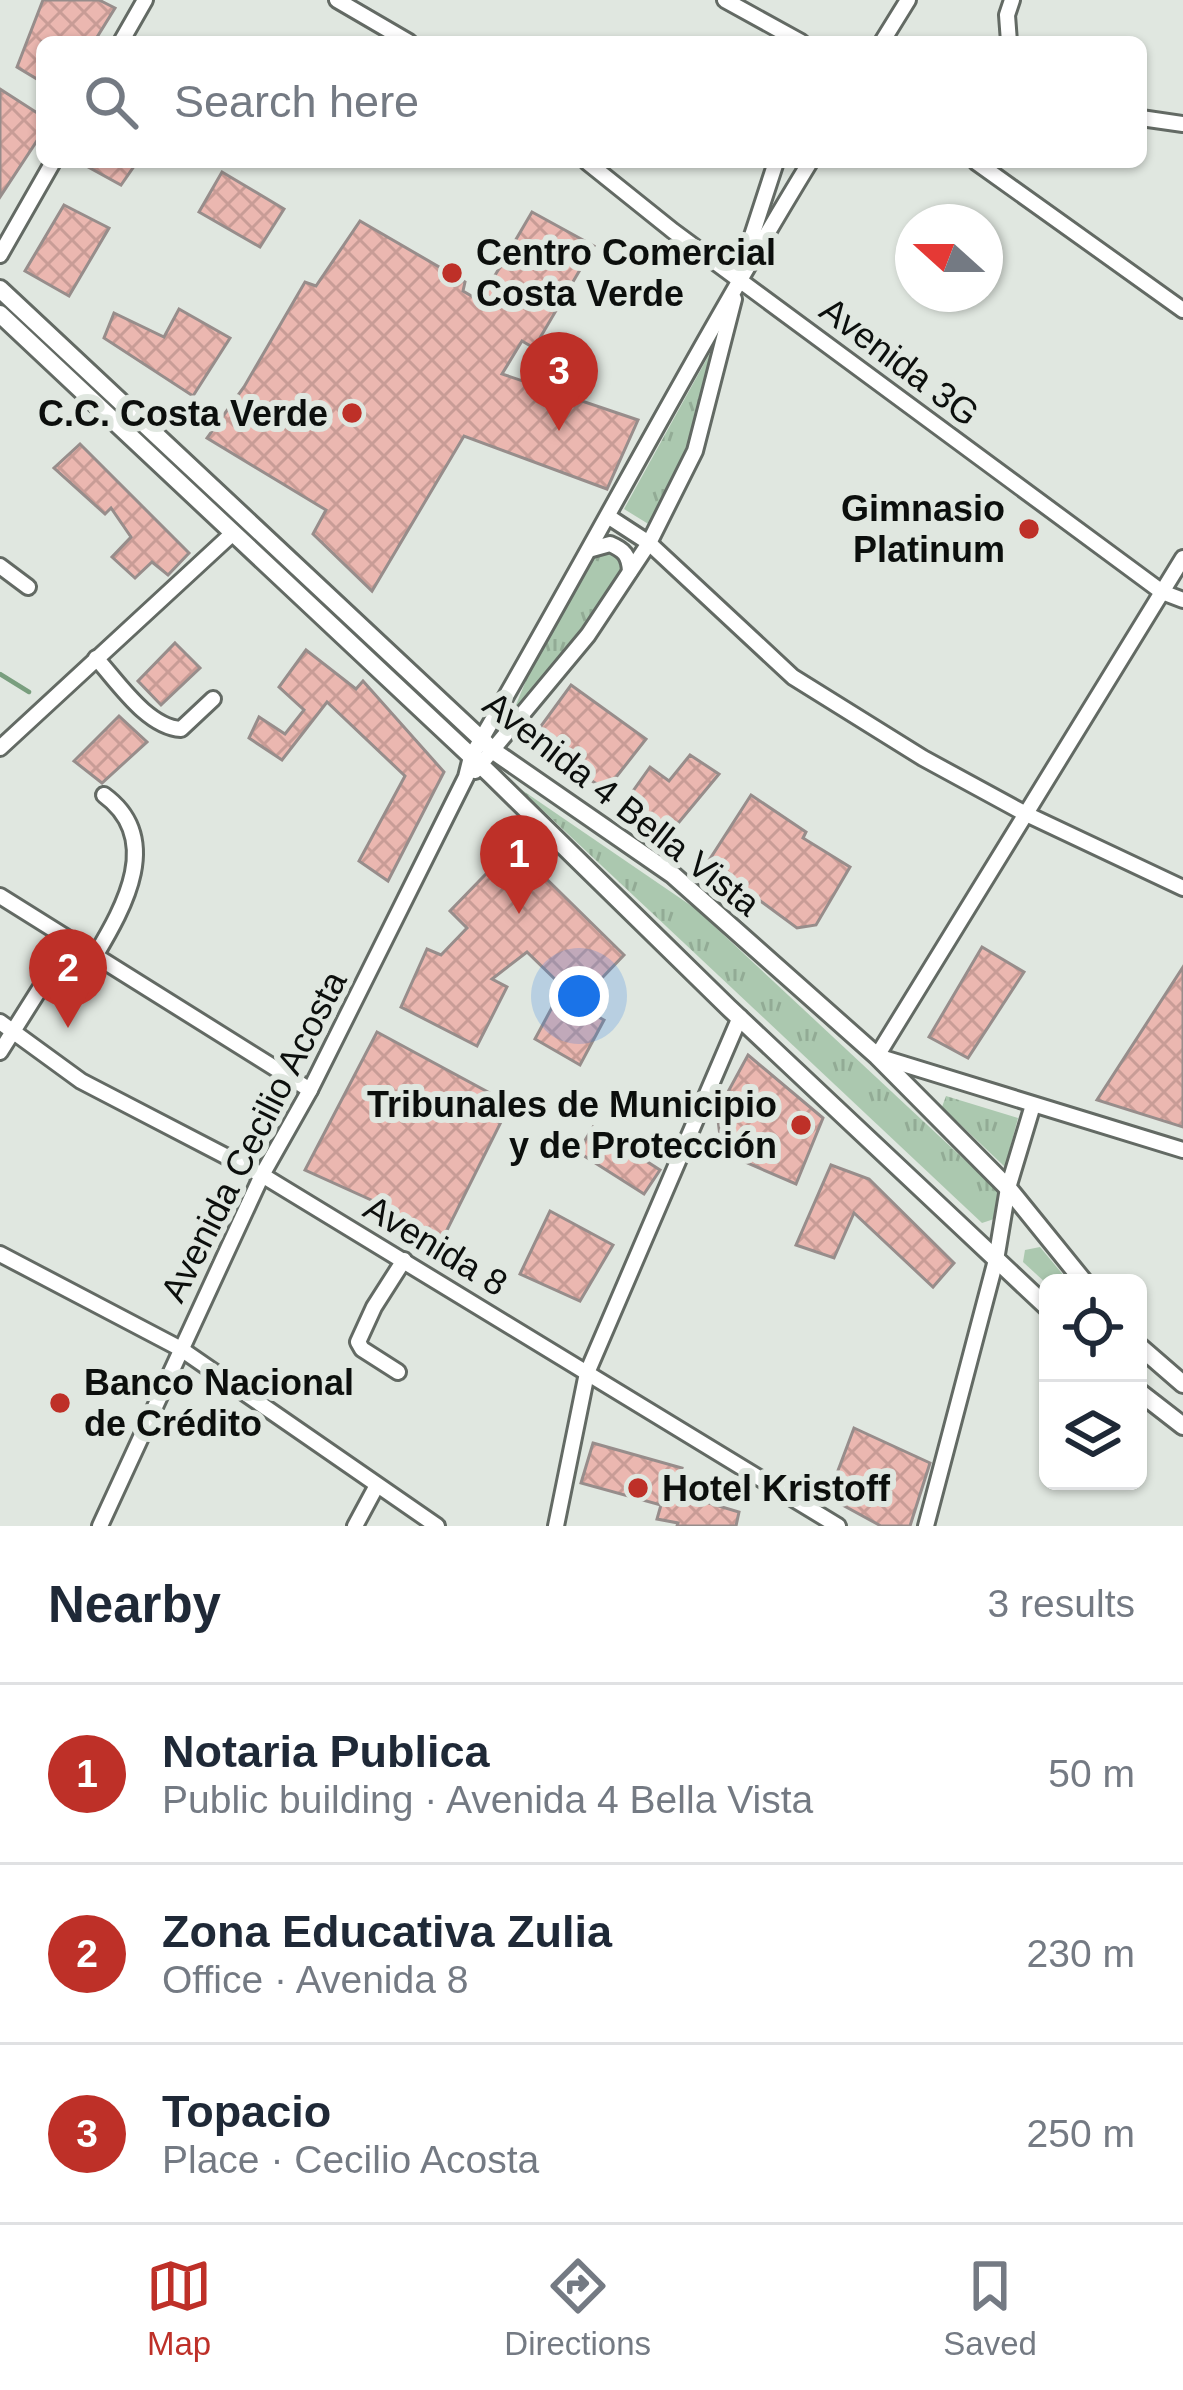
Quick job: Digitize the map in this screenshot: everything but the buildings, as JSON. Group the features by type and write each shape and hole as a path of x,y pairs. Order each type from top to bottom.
{"street":[{"path":"124,36 145,0"},
{"path":"337,0 399,36"},
{"path":"724,0 790,36"},
{"path":"886,36 908,0"},
{"path":"1147,119 1183,124"},
{"path":"0,255 50,168"},
{"name":"Avenida 3G","path":"595,168 1162,592 1183,600"},
{"path":"479,758 588,635 649,544 695,451 739,279 774,168"},
{"path":"479,758 739,279 805,168"},
{"path":"984,168 1183,310"},
{"name":"Avenida 4 Bella Vista","path":"0,289 740,1018 1039,1300"},
{"name":"Avenida 4 Bella Vista","path":"0,314 479,758 673,875 877,1056 1008,1188 1078,1274"},
{"path":"610,517 649,544 793,677 923,758 1024,813 1183,888"},
{"path":"0,748 232,533"},
{"path":"592,549 610,544 622,550 629,558 630,571"},
{"path":"1183,558 877,1056 1183,1150"},
{"path":"0,566 28,587"},
{"path":"96,658 157,722 171,728 181,729 213,699"},
{"name":"Avenida Cecilio Acosta","path":"100,1526 262,1175 479,758"},
{"path":"95,956 115,921 138,846 126,814 104,795"},
{"path":"0,896 310,1090"},
{"path":"0,1052 6,1027 70,941"},
{"path":"556,1526 587,1373 740,1018"},
{"name":"Avenida 8","path":"6,1027 81,1081 262,1175 838,1526"},
{"path":"926,1526 996,1260 1008,1188 1033,1105"},
{"path":"0,1254 181,1349 437,1526"},
{"path":"398,1372 358,1342 404,1260"},
{"path":"1147,1353 1183,1384"},
{"path":"1147,1397 1183,1426"},
{"path":"355,1526 376,1487"}],"green space":[{"path":"716,342 689,449 650,525 624,509"},
{"path":"611,550 621,556 625,571 509,722 527,678 595,555"},
{"path":"519,788 696,909 998,1191 994,1219 982,1223"},
{"path":"946,1096 1018,1118 1005,1167 942,1107"},
{"path":"1040,1247 1062,1274 1039,1277 1023,1262 1025,1250"}],"waterway":[{"path":"0,674 29,692"}],"place":[{"name":"Centro Comercial Costa Verde","path":"452,273"},
{"name":"C.C. Costa Verde","path":"352,413"},
{"name":"Topacio","path":"559,431"},
{"name":"Gimnasio Platinum","path":"1029,529"},
{"name":"Notaria Publica","path":"519,914"},
{"name":"Zona Educativa Zulia","path":"68,1028"},
{"name":"Tribunales de Municipio y de Protección","path":"801,1125"},
{"name":"Banco Nacional de Crédito","path":"60,1403"},
{"name":"Hotel Kristoff","path":"638,1488"}]}
